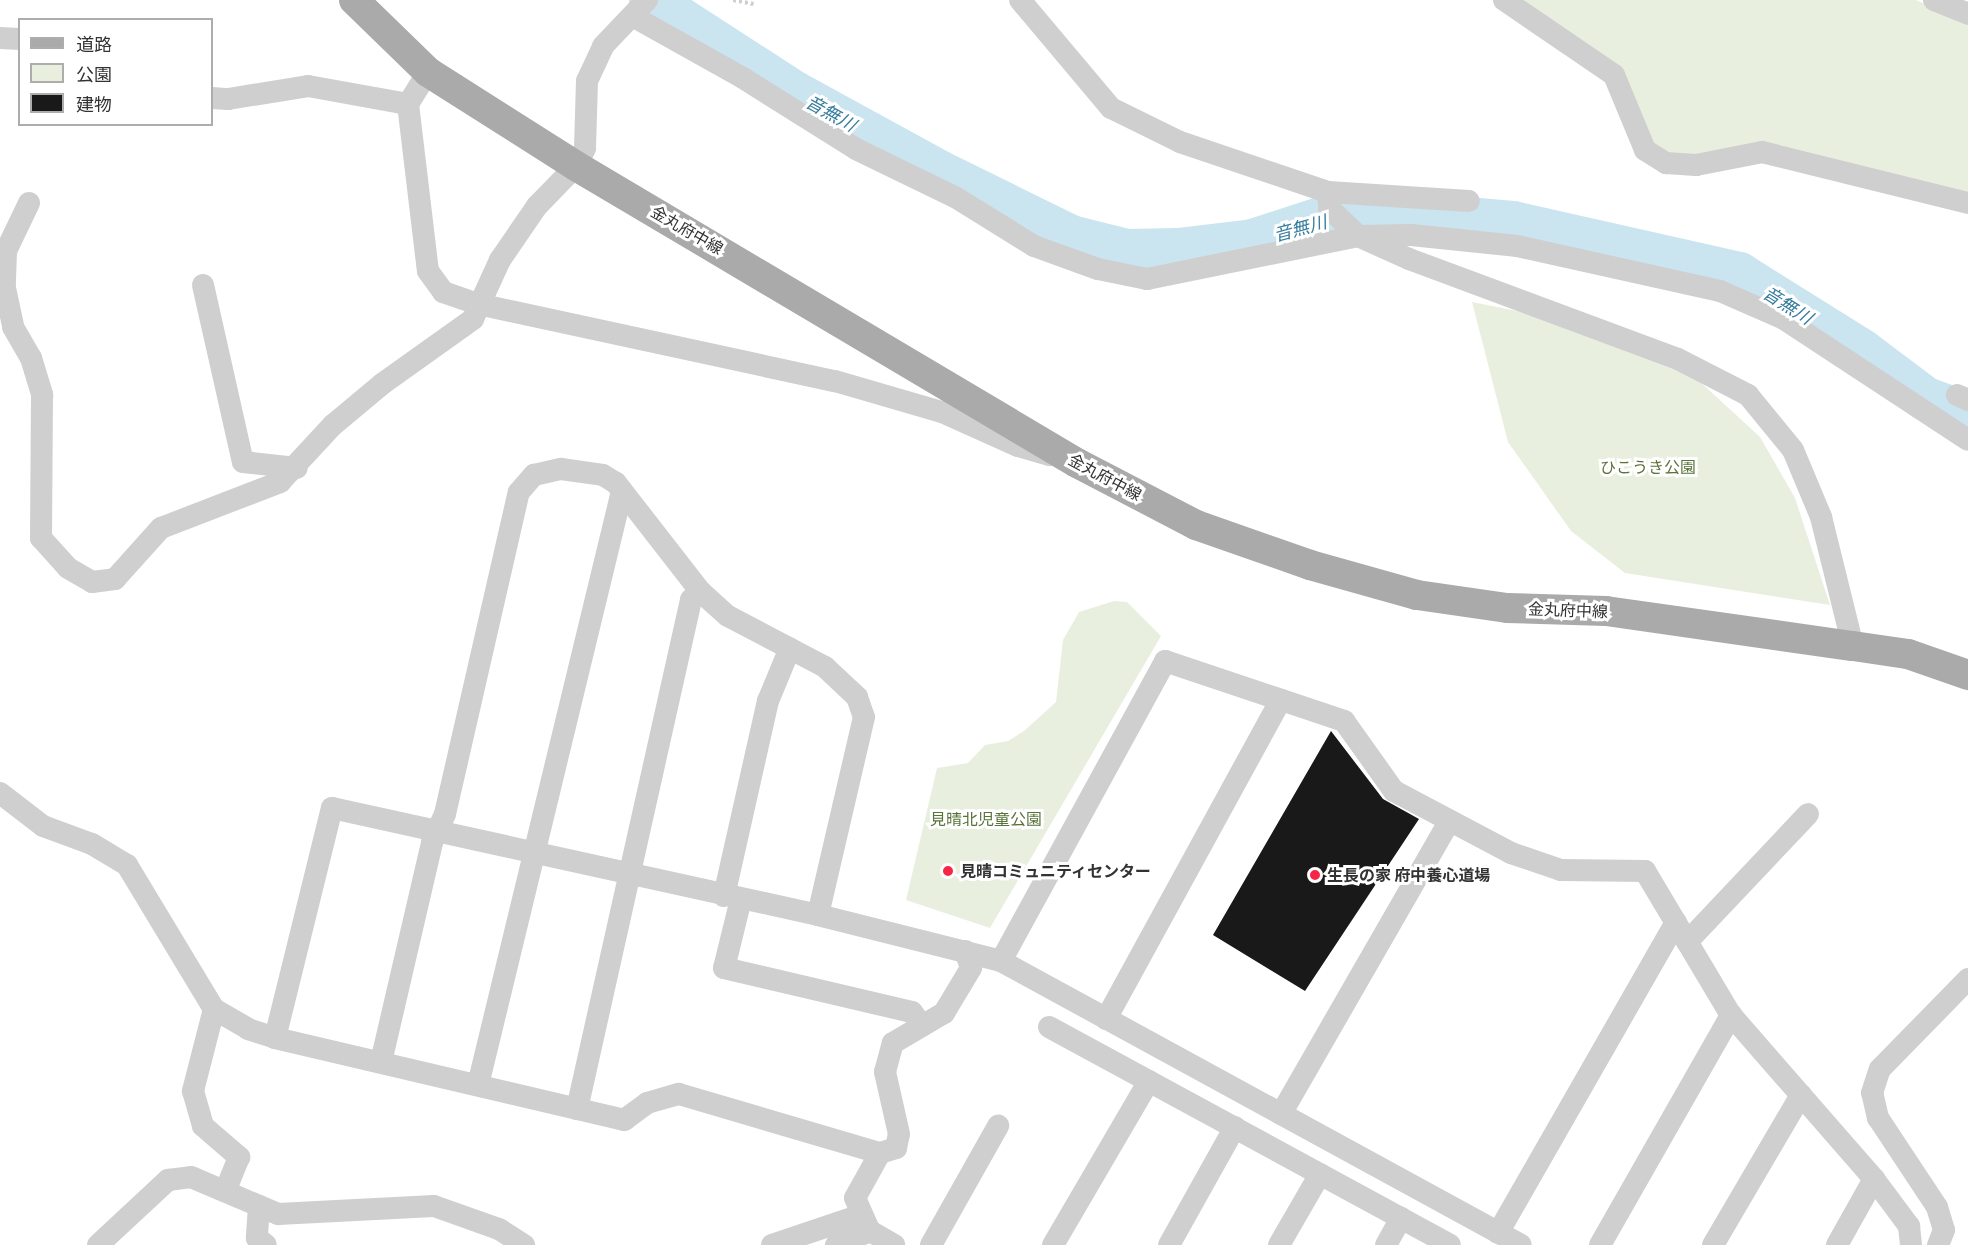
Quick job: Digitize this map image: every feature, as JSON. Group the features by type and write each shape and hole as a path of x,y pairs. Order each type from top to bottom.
{"main road":[{"name":"金丸府中線","path":"354,0 428,72 576,166 1077,463 1196,525 1311,565 1417,595 1507,608 1606,611 1853,646 1908,654 1968,675"}],"street":[{"path":"1504,0 1614,75 1645,150 1666,164 1696,165 1762,152 1968,203"},
{"path":"1934,0 1968,14"},
{"path":"1027,3 1111,108 1180,142 1328,200 1469,201"},
{"path":"29,203 6,251 5,288 13,327 31,358 42,395 41,538 68,568 92,582 116,579 161,528 280,482 297,468 341,418 473,319 500,260 537,206 576,166 585,148 587,81 603,46 641,9 743,78 856,149 955,197 1034,246 1098,269 1147,279 1358,236 1411,235 1517,246 1720,291 1784,319 1968,440"},
{"path":"0,38 18,39"},
{"path":"428,72 408,104 428,271 443,291 478,304 835,381 942,412 1018,446 1077,463"},
{"path":"213,99 228,99 308,86 408,104"},
{"path":"1328,200 1358,236 1409,259 1678,359 1748,395 1793,450 1821,517 1853,646"},
{"path":"203,285 243,462 297,468"},
{"path":"381,1062 438,832 445,814 519,492 534,475 561,470 603,475 622,491 701,592 728,616 825,667 857,697 864,717 818,915"},
{"path":"478,1085 622,491"},
{"path":"577,1109 691,600 701,592"},
{"path":"790,648 768,701 732,898 724,968 912,1011 922,1026"},
{"path":"1000,961 1165,661 1344,722 1394,791 1448,823 1511,853 1561,870 1645,871 1731,1015 1874,1179 1909,1226 1911,1245"},
{"path":"1106,1019 1281,700"},
{"path":"0,793 43,826 92,844 128,865 214,1009 248,1029 275,1038 624,1120 647,1103 679,1094 880,1153 896,1148 899,1134 885,1072 893,1043 944,1013 971,968 965,951"},
{"path":"275,1038 332,808 732,898 818,915 1000,961 1521,1245"},
{"path":"1688,942 1808,814"},
{"path":"1281,1114 1448,823"},
{"path":"1498,1233 1676,922"},
{"path":"1938,1245 1944,1230 1937,1207 1878,1118 1872,1093 1880,1069 1968,979"},
{"path":"214,1009 193,1091 203,1126 238,1157 225,1191"},
{"path":"1600,1245 1731,1015"},
{"path":"1048,1027 1450,1245"},
{"path":"1053,1245 1149,1081"},
{"path":"1713,1245 1801,1095"},
{"path":"931,1245 998,1126"},
{"path":"1169,1245 1235,1127"},
{"path":"880,1153 855,1198 865,1223 894,1245"},
{"path":"1279,1245 1320,1174"},
{"path":"98,1245 168,1180 191,1177 278,1214 434,1206 499,1229 524,1245"},
{"path":"1837,1245 1874,1179"},
{"path":"259,1206 258,1238 266,1245"},
{"path":"1386,1245 1401,1218"},
{"path":"772,1245 865,1223"},
{"path":"836,1245 865,1223"}],"path":[{"path":"733,0 754,4"}],"green space":[{"path":"1518,0 1916,0 1968,23 1968,198 1753,143 1679,159 1651,145 1619,72"},
{"name":"ひこうき公園","path":"1472,302 1538,315 1628,348 1697,379 1760,437 1795,498 1830,605 1625,573 1571,531 1508,442"},
{"name":"見晴北児童公園","path":"1114,601 1127,602 1161,636 990,928 906,900 937,768 968,763 985,745 1008,741 1024,731 1056,702 1063,640 1079,612"}],"building":[{"name":"生長の家 府中養心道場","path":"1331,731 1383,799 1419,819 1305,991 1213,935"}],"waterway":[{"name":"音無川","path":"651,0 795,93 941,173 1071,237 1127,251 1178,250 1253,241 1320,219 1409,214 1513,223 1739,274 1862,351 1926,399 1968,414"}],"place":[{"name":"見晴コミュニティセンター","path":"948,871"},
{"name":"生長の家 府中養心道場","path":"1315,875"}]}
